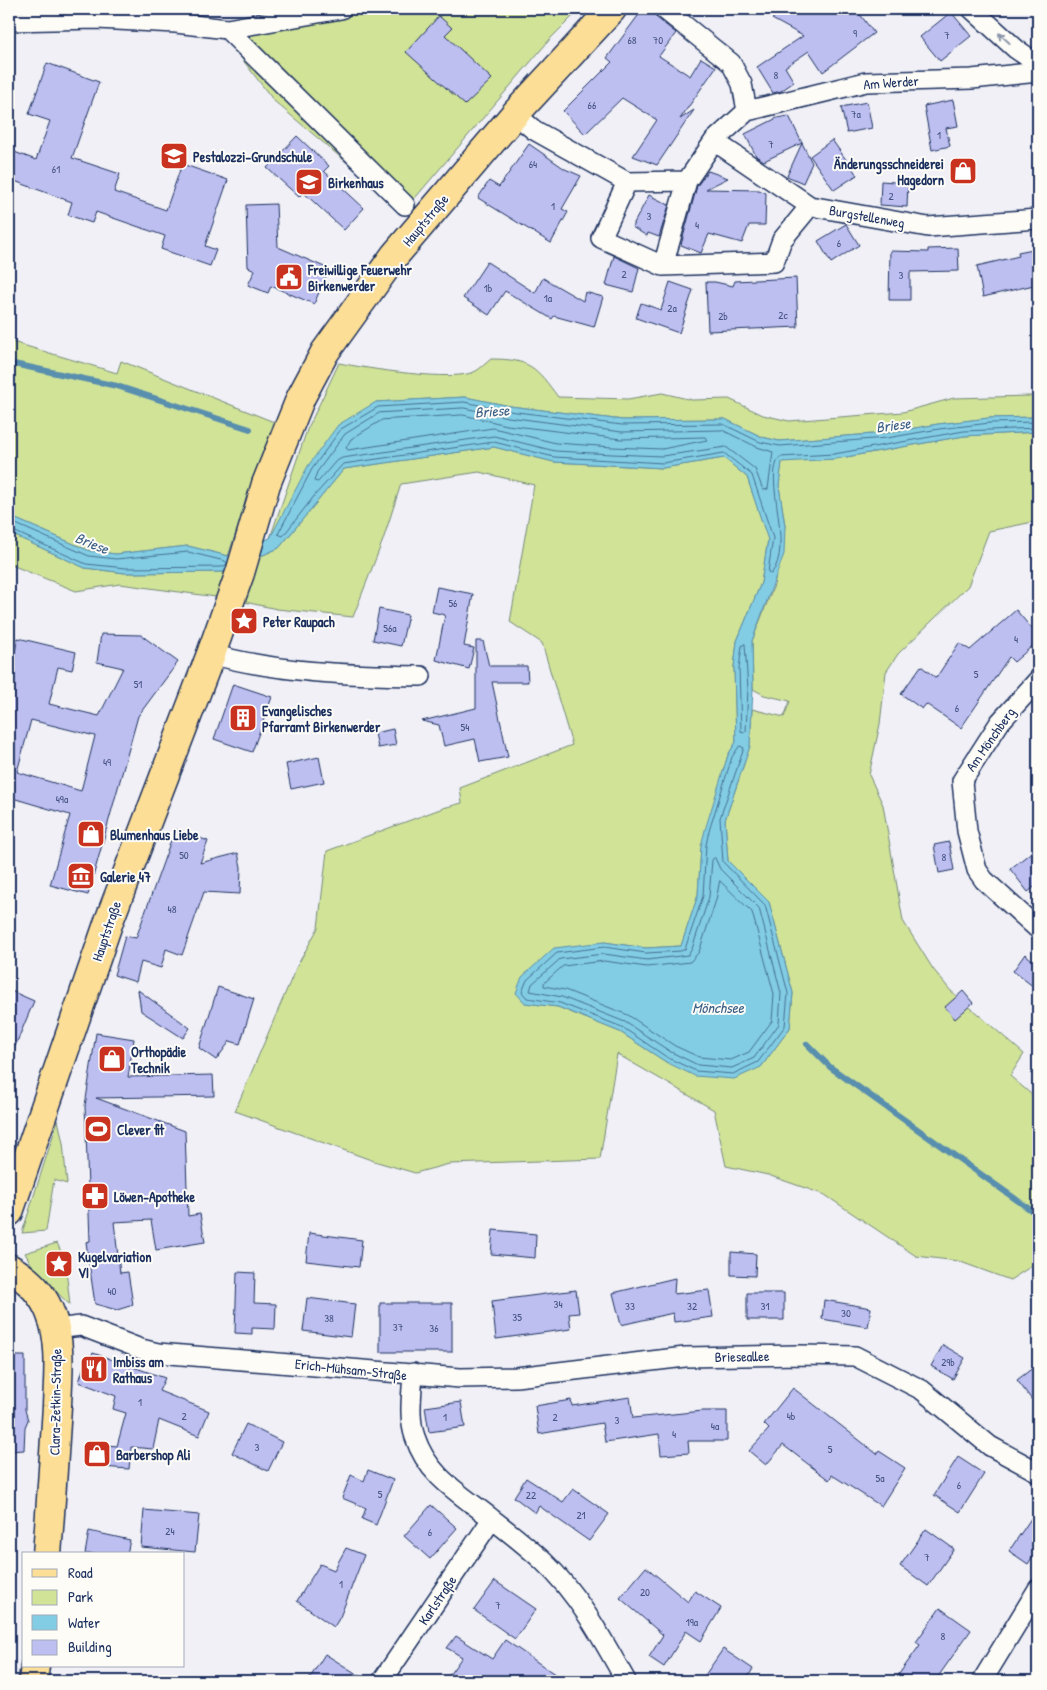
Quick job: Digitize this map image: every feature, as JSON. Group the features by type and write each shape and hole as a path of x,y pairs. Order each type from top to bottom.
{"main road":[{"name":"Hauptstraße","path":"9,1212 109,921 211,654 250,543 266,484 301,397 325,352 395,255 516,114 612,9"},
{"name":"Clara-Zetkin-Straße","path":"9,1268 40,1294 51,1313 55,1329 58,1381 47,1552"},
{"path":"33,1681 35,1668"}],"street":[{"path":"9,21 96,14 227,30 341,9"},
{"path":"664,9 731,63 742,84 747,111"},
{"path":"972,9 1016,49 1038,64"},
{"name":"Hauptstraße","path":"227,30 405,205"},
{"name":"Am Werder","path":"663,266 688,181 714,142 747,111 866,82 972,79 1038,72"},
{"path":"516,114 534,130 627,182 688,181"},
{"name":"Burgstellenweg","path":"714,142 810,206 928,227 1038,219"},
{"path":"627,182 601,238 663,266 774,262 782,240 810,206"},
{"path":"211,654 248,664 354,675 421,676"},
{"name":"Am Mönchberg","path":"1038,680 1000,722 962,780 967,831 977,870 984,880 1038,929"},
{"name":"Erich-Mühsam-Straße","path":"55,1329 81,1326 141,1349 158,1353 413,1373 412,1419 414,1436 426,1464 446,1485 492,1519 544,1562 574,1595 618,1677"},
{"name":"Brieseallee","path":"413,1373 460,1378 516,1377 685,1357 800,1354 855,1356 922,1390 990,1446 1038,1472"},
{"name":"Karlstraße","path":"382,1681 492,1519"},
{"path":"982,1681 1038,1589"}],"green space":[{"path":"331,9 580,9 551,38 404,211 274,101 223,34"},
{"path":"9,341 117,373 121,361 274,422 228,556 188,546 116,554 90,551 9,516"},
{"path":"491,359 504,359 524,363 544,378 558,397 628,399 662,393 692,400 729,399 763,415 789,421 903,412 954,398 1030,396 1038,397 1038,417 989,418 887,433 779,441 762,437 725,419 623,420 510,406 465,397 376,402 270,538 307,430 339,363 409,373 450,376 476,371"},
{"path":"1038,432 1038,521 989,531 968,586 898,654 886,672 880,724 869,775 883,805 903,921 933,969 950,990 1024,1054 1010,1076 1038,1100 1038,1262 1010,1280 958,1261 916,1256 825,1195 768,1175 726,1166 714,1110 617,1054 600,1159 449,1164 415,1173 374,1161 235,1111 296,968 318,928 327,851 443,808 462,803 460,788 572,745 542,643 510,622 534,485 479,472 401,484 383,540 353,617 277,609 231,599 120,584 76,591 9,564 9,533 85,568 125,573 224,572 279,548 344,469 494,447 554,462 663,468 724,458 747,477 768,539 761,583 737,641 734,667 736,742 728,755 701,849 698,895 681,946 646,948 604,942 525,1003 558,1007 620,1032 666,1062 761,1067 790,1028 793,993 769,902 728,861 725,820 750,746 752,709 784,717 790,701 764,695 753,689 752,641 774,585 785,526 779,486 782,461 835,459 964,436"},
{"path":"58,1120 63,1143 67,1184 54,1180 46,1231 22,1233"},
{"path":"57,1243 65,1260 70,1305 35,1271 25,1253"}],"water":[{"path":"465,397 510,406 623,420 725,419 762,437 779,441 887,433 989,418 1038,417 1038,432 964,436 835,459 782,462 779,486 785,526 784,554 752,641 753,689 750,746 725,820 728,861 769,902 793,993 790,1028 761,1067 734,1079 695,1076 666,1062 620,1032 558,1007 525,1003 516,993 522,977 554,948 604,942 646,948 681,946 698,895 701,846 705,830 728,755 736,742 734,667 737,641 761,583 768,540 747,477 724,458 663,468 554,462 494,447 344,469 279,548 224,572 125,573 85,568 9,533 9,516 90,551 116,554 188,546 228,556 270,538 308,466 338,425 376,402"}],"building":[{"path":"643,9 653,9 657,18 676,33 659,56 690,76 701,58 716,67 680,119 694,110 657,165 633,156 657,120 622,98 585,134 563,111 612,62 607,58"},
{"path":"784,9 856,9 874,33 823,72 809,51 785,67 794,82 781,91 773,93 757,67 803,36 772,19"},
{"path":"951,12 971,36 940,61 920,37"},
{"path":"439,16 452,28 445,35 492,79 465,105 406,52"},
{"path":"47,63 99,82 72,158 120,174 114,192 166,210 182,164 228,180 205,246 216,250 210,266 161,249 165,236 96,212 92,223 68,215 72,202 9,179 9,150 36,160 50,121 29,114"},
{"path":"953,100 958,126 946,128 950,146 932,150 924,106"},
{"path":"867,102 872,128 847,133 841,107"},
{"path":"789,116 802,143 764,161 756,156 745,134 777,118"},
{"name":"Birkenhaus","path":"297,136 329,166 324,171 364,208 344,230 303,192 299,197 267,168"},
{"path":"832,140 857,175 834,190 810,156"},
{"path":"802,143 812,163 803,183 787,176"},
{"path":"529,144 565,169 581,176 562,209 568,212 551,243 478,198 489,181 499,187"},
{"path":"708,171 728,178 706,189 759,190 766,193 765,225 749,225 742,243 709,234 701,253 681,245 697,186"},
{"path":"881,181 908,183 907,207 880,205"},
{"path":"649,195 669,205 659,237 648,233 647,236 632,227"},
{"name":"Freiwillige Feuerwehr Birkenwerder","path":"276,204 278,247 329,269 314,304 271,286 268,293 248,285 255,270 248,267 246,205"},
{"path":"846,224 859,245 831,263 818,241"},
{"path":"958,248 959,271 910,272 910,300 889,300 890,251 928,252 928,249"},
{"path":"1038,248 1038,284 983,297 977,266 1019,256 1018,252"},
{"path":"614,256 639,268 633,292 606,285"},
{"path":"487,262 535,293 543,278 583,301 585,292 603,297 594,327 554,316 552,319 505,291 489,315 463,298"},
{"path":"796,278 798,327 708,331 706,282 733,286 735,281"},
{"path":"670,282 693,290 679,333 636,318 641,303 661,310"},
{"path":"437,587 473,594 464,646 474,648 469,669 436,660 445,615 432,612"},
{"path":"379,609 408,615 401,646 373,640"},
{"path":"1016,610 1038,636 1038,641 1014,662 1009,657 961,728 926,704 922,709 901,694 921,666 936,678 959,643 970,650"},
{"path":"101,634 141,635 178,662 138,716 88,895 50,885 70,815 9,797 9,678 18,638 76,652 72,670 58,667 49,704 99,716 123,668 97,662","holes":["31,720 95,736 81,791 17,772"]},
{"path":"476,641 483,641 489,666 527,666 528,682 492,682 508,757 480,762 475,739 444,746 439,725 422,721 476,708"},
{"name":"Evangelisches Pfarramt Birkenwerder","path":"233,684 272,697 252,752 214,739"},
{"path":"393,729 396,745 378,748 375,733"},
{"path":"319,757 324,782 291,789 286,764"},
{"path":"175,829 208,841 200,863 238,853 241,867 240,894 204,892 182,955 166,949 161,968 141,962 136,982 114,975 125,936 136,938"},
{"path":"949,842 954,870 939,873 934,845"},
{"path":"1038,847 1038,884 1028,892 1010,869"},
{"path":"1025,954 1038,965 1038,990 1013,971"},
{"path":"218,987 254,999 240,1044 230,1041 216,1060 199,1048"},
{"path":"9,990 34,1001 9,1061"},
{"path":"138,990 190,1028 183,1038 141,1011"},
{"path":"963,991 973,1003 955,1019 945,1007"},
{"path":"96,1033 134,1039 128,1077 213,1075 214,1096 96,1098 185,1131 188,1216 200,1214 205,1242 156,1250 151,1220 114,1222 120,1273 128,1272 133,1305 117,1310 95,1304 86,1242 90,1241 85,1106"},
{"path":"493,1230 536,1234 535,1258 491,1254"},
{"path":"309,1233 362,1240 359,1267 306,1261"},
{"path":"731,1252 756,1254 755,1276 731,1275"},
{"path":"237,1272 255,1273 254,1303 276,1304 275,1329 252,1328 252,1334 235,1333"},
{"path":"675,1278 674,1294 709,1290 713,1317 674,1322 673,1313 621,1325 613,1293"},
{"path":"576,1290 579,1313 569,1314 571,1329 496,1339 492,1301"},
{"path":"747,1293 784,1293 784,1320 747,1320"},
{"path":"307,1298 355,1304 351,1337 303,1331"},
{"path":"824,1300 871,1308 868,1327 822,1319"},
{"path":"380,1303 452,1303 452,1352 380,1352"},
{"path":"943,1345 965,1358 953,1379 931,1366"},
{"path":"93,1353 165,1378 159,1391 209,1411 199,1436 159,1420 153,1449 131,1447 129,1469 88,1466 90,1443 117,1446 126,1413 113,1409 116,1396 79,1382 84,1366"},
{"path":"9,1356 25,1356 25,1410 28,1420 25,1427 24,1450 9,1451"},
{"path":"1038,1364 1038,1408 1017,1380"},
{"path":"793,1388 877,1454 879,1451 905,1468 881,1506 832,1475 829,1480 783,1445 766,1465 749,1451 769,1429 764,1424"},
{"path":"630,1397 633,1418 703,1411 727,1411 727,1441 688,1441 689,1453 661,1455 659,1434 605,1442 602,1423 539,1434 535,1406 571,1400 572,1406"},
{"path":"461,1402 465,1427 429,1432 425,1407"},
{"path":"246,1424 282,1442 268,1471 232,1453"},
{"path":"958,1457 984,1474 960,1512 934,1495"},
{"path":"368,1470 393,1480 376,1525 362,1519 366,1508 342,1498 351,1475 364,1481"},
{"path":"526,1478 563,1502 573,1489 609,1514 589,1541 539,1506 535,1513 514,1497"},
{"path":"431,1505 457,1528 430,1559 404,1536"},
{"path":"1038,1508 1038,1548 1028,1564 1009,1551"},
{"path":"144,1510 199,1515 195,1552 141,1547"},
{"path":"926,1529 954,1549 928,1586 900,1566"},
{"path":"89,1531 130,1540 127,1552 85,1552"},
{"path":"346,1548 364,1555 340,1617 334,1627 297,1601 320,1564 334,1570"},
{"path":"646,1567 688,1602 695,1591 721,1608 701,1641 686,1631 664,1667 649,1657 663,1635 620,1598"},
{"path":"495,1581 536,1609 515,1639 474,1610"},
{"path":"940,1608 971,1630 935,1681 894,1681 920,1645 916,1642"},
{"path":"456,1636 492,1659 505,1640 565,1681 445,1681 462,1657 447,1648"},
{"path":"723,1649 753,1669 745,1681 701,1681"},
{"path":"325,1654 368,1681 308,1681"}],"waterway":[{"path":"9,363 117,386 250,429"},
{"path":"807,1044 830,1067 1038,1215"}],"place":[{"name":"Pestalozzi-Grundschule","path":"174,156"},
{"name":"Änderungsschneiderei Hagedorn","path":"963,171"},
{"name":"Birkenhaus","path":"309,182"},
{"name":"Freiwillige Feuerwehr Birkenwerder","path":"289,277"},
{"name":"Peter Raupach","path":"244,621"},
{"name":"Evangelisches Pfarramt Birkenwerder","path":"243,718"},
{"name":"Blumenhaus Liebe","path":"91,834"},
{"name":"Galerie 47","path":"81,876"},
{"name":"Orthopädie Technik","path":"112,1059"},
{"name":"Clever fit","path":"98,1129"},
{"name":"Löwen-Apotheke","path":"95,1196"},
{"name":"Kugelvariation VI","path":"59,1264"},
{"name":"Imbiss am Rathaus","path":"94,1369"},
{"name":"Barbershop Ali","path":"97,1454"}],"water label":[{"name":"Briese","path":"492,411"},
{"name":"Briese","path":"893,425"},
{"name":"Briese","path":"92,543"},
{"name":"Mönchsee","path":"718,1007"}]}
